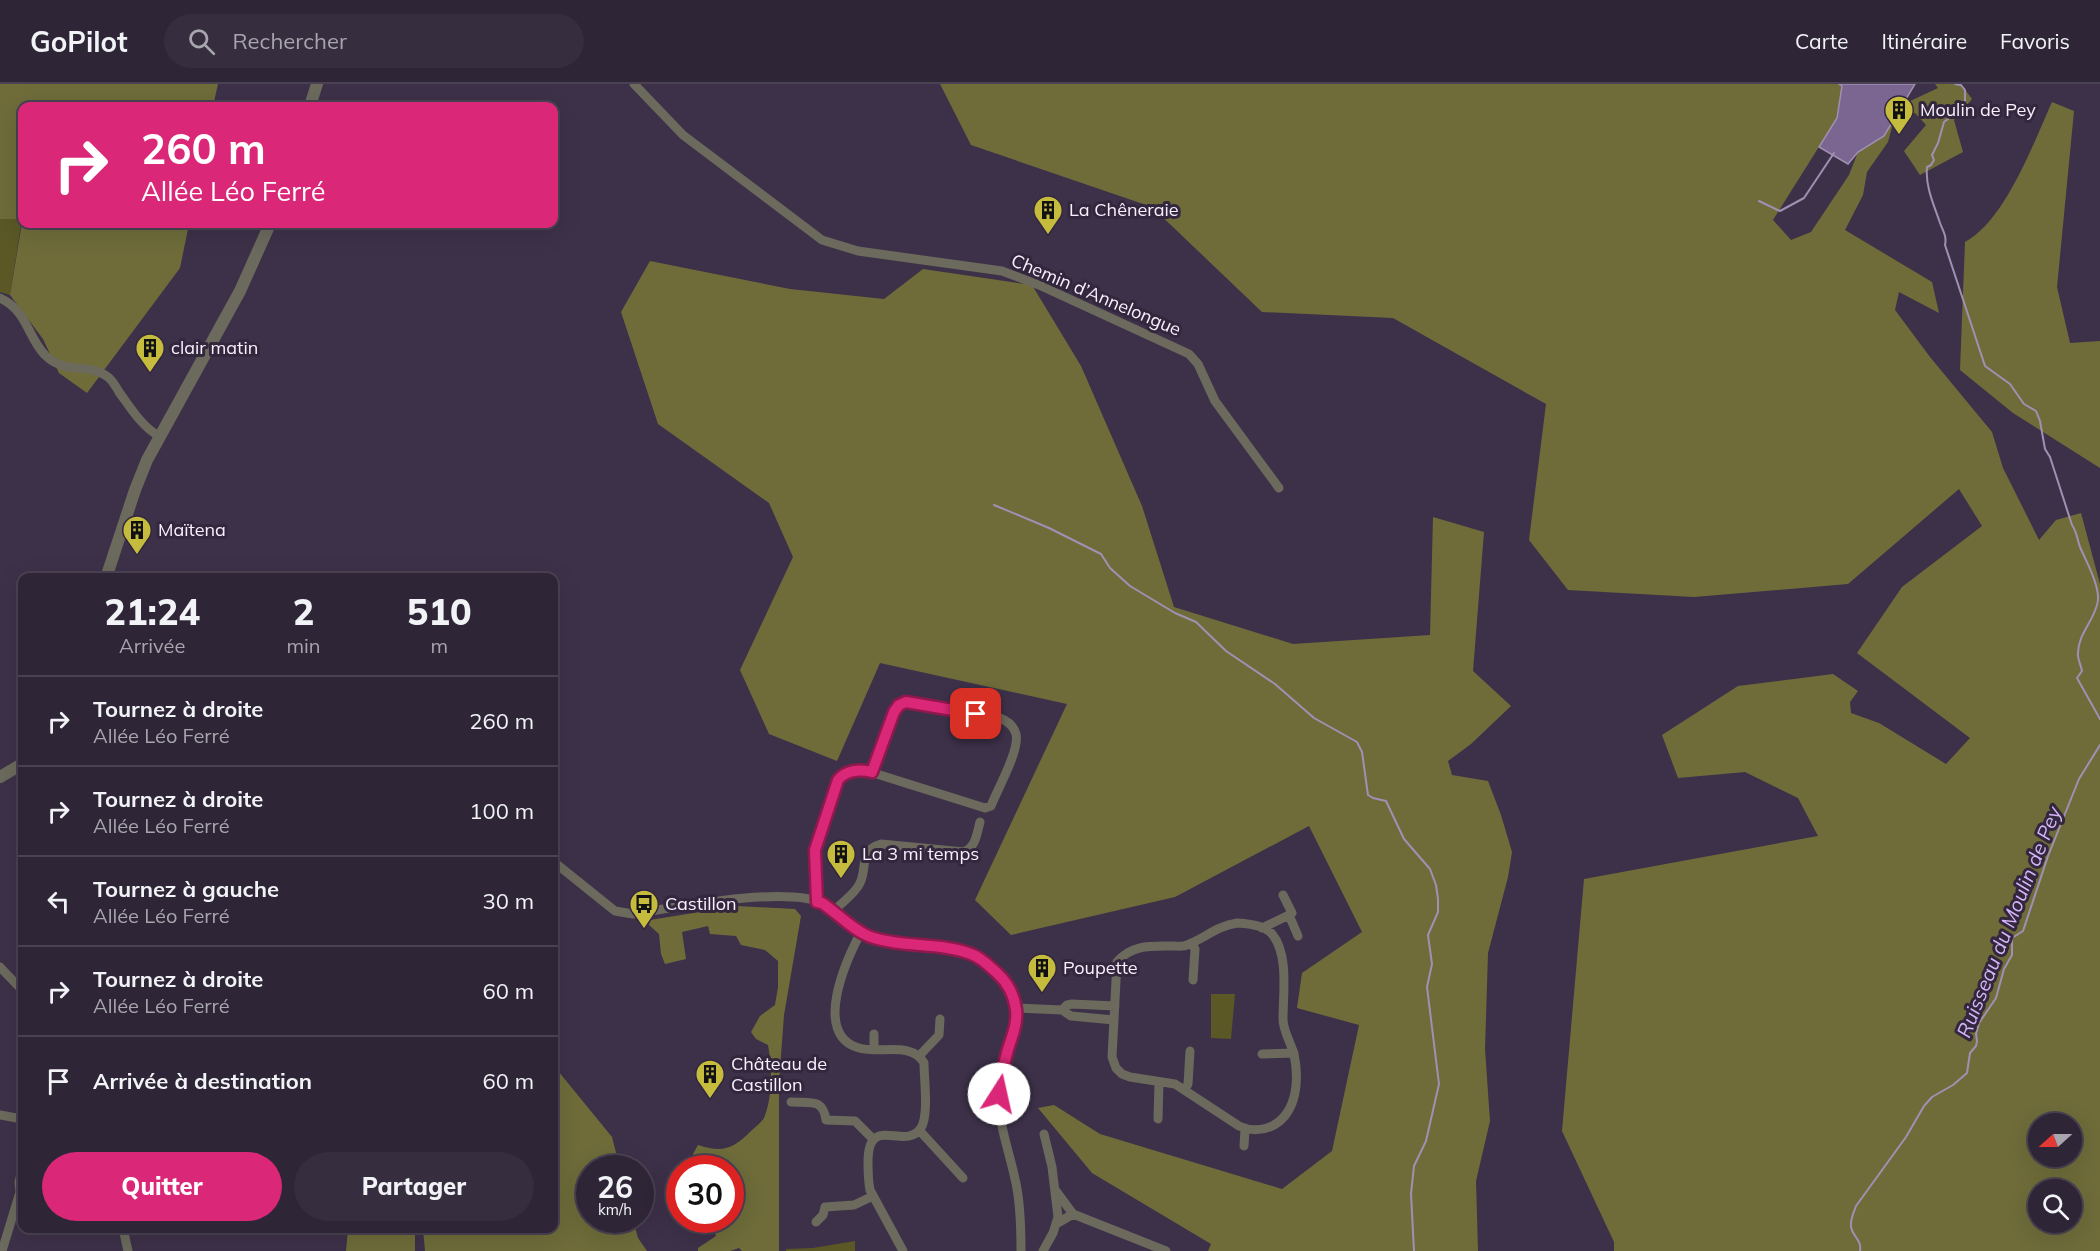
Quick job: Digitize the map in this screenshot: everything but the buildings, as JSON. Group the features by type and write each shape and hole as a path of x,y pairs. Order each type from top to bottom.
{"street":[{"path":"311,102 317,84"},
{"name":"Chemin d’Annelongue","path":"634,84 683,135 822,240 858,251 1002,271 1039,285 1189,354 1198,364 1215,401 1279,488"},
{"path":"108,573 135,490 159,436 240,291 268,228"},
{"path":"0,298 20,313 43,354 56,364 68,368 89,369 110,378 143,423 159,436"},
{"path":"817,902 815,850 842,774 864,770 985,808 991,806 1015,748 1016,734 1008,721 1000,718 906,702 899,705 894,712 872,772"},
{"path":"0,777 18,766"},
{"path":"834,911 854,893 861,882 866,856 871,847 881,844 964,852 971,849 980,822"},
{"path":"558,865 615,911 633,914 775,896 817,902 834,911 861,932 883,940 971,954 985,962 1005,980 1016,1008 1014,1034 1007,1050 999,1094 1000,1117 1016,1182 1020,1251"},
{"path":"1262,928 1292,914 1283,895"},
{"path":"1289,915 1298,936"},
{"path":"1237,922 1262,928 1271,933 1282,952 1285,1006 1283,1021 1294,1053 1297,1078 1294,1101 1286,1115 1276,1124 1264,1130 1245,1129 1185,1089 1174,1084 1130,1077 1122,1074 1116,1068 1112,1057 1114,1006 1118,962 1122,956 1132,949 1146,946 1185,946 1223,925 1237,922"},
{"path":"861,932 838,987 835,1020 840,1033 848,1043 860,1048 912,1051 920,1055 924,1063 924,1120 919,1130 914,1135 881,1135 873,1139 868,1147 868,1182 873,1196 903,1251"},
{"path":"1191,943 1195,949 1193,980"},
{"path":"0,967 18,986"},
{"path":"1062,1010 1066,1005 1072,1004 1114,1006"},
{"path":"1087,1005 1087,1017"},
{"path":"1016,1008 1062,1010 1071,1016 1114,1020"},
{"path":"920,1055 939,1035 940,1019"},
{"path":"874,1034 874,1050"},
{"path":"1185,1089 1188,1084 1190,1051"},
{"path":"1262,1054 1294,1053"},
{"path":"1158,1119 1159,1082"},
{"path":"791,1102 819,1104 825,1109 826,1120 855,1121 873,1139"},
{"path":"0,1115 18,1118"},
{"path":"1244,1146 1245,1129"},
{"path":"919,1130 963,1178"},
{"path":"1043,1251 1058,1217 1052,1167 1044,1134"},
{"path":"1055,1190 1073,1214 1166,1251"},
{"path":"816,1222 823,1215 825,1207 854,1205 873,1196"},
{"path":"2,1251 18,1199"},
{"path":"1056,1224 1073,1214"},
{"path":"124,1233 128,1251"}],"shaded area":[{"path":"0,84 218,84 214,102 18,102 18,219 0,219"},
{"path":"940,84 1839,84 1842,86 1837,118 1773,220 1791,240 1811,232 1849,175 1858,152 1889,111 1938,88 1935,84 1961,84 1972,99 1954,120 1963,152 1920,175 1904,151 1926,125 1915,113 1895,116 1888,142 1867,172 1863,195 1845,230 1932,282 1939,313 1899,292 1895,310 1930,357 1992,432 2003,468 2039,540 2056,520 2081,513 2100,584 2100,1251 1614,1251 1614,1242 1562,1131 1584,879 1818,836 1798,798 1745,772 1678,778 1662,735 1738,686 1833,674 1858,691 1850,702 1851,713 1879,723 1946,764 1970,738 1857,653 1902,587 1982,526 1959,489 1848,584 1694,597 1568,590 1529,540 1546,404 1393,318 1262,312 1152,207 971,145"},
{"path":"1839,84 1915,84 1884,136 1858,152 1848,164 1819,147 1837,118 1842,86"},
{"path":"2052,102 2074,111 2057,287 2070,343 2100,341 2100,468 2013,413 1960,370 1965,242 1979,232 1993,217 2005,199 2017,179"},
{"path":"0,219 18,219 18,228 21,228 10,295 0,292"},
{"path":"21,228 188,228 180,268 87,393 59,373 43,339 10,295"},
{"path":"650,261 790,289 884,299 923,269 1032,285 1081,366 1142,506 1174,607 1293,644 1430,635 1433,517 1484,532 1473,671 1511,706 1471,744 1448,761 1452,775 1488,781 1512,852 1508,877 1488,953 1485,1049 1490,1121 1476,1181 1478,1251 1208,1251 1211,1244 1092,1173 1038,1108 1054,1105 1100,1134 1282,1189 1332,1151 1359,1025 1297,1008 1302,973 1362,932 1309,826 1175,897 1011,935 975,900 1067,704 880,663 837,761 769,734 740,670 793,557 769,503 658,424 621,312"},
{"path":"737,906 795,909 801,916 784,1015 779,1082 779,1251 742,1251 739,1248 730,1251 698,1251 698,1248 716,1236 715,1233 744,1233 744,1155 693,1154 698,1145 721,1149 739,1142 764,1118 770,1091 771,1072 768,1045 756,1039 751,1032 760,1016 775,1005 778,961 765,950 741,945 736,936 710,934 708,926 682,932 686,959 665,964 661,954 659,934 649,925 650,920"},
{"path":"1211,994 1235,994 1231,1039 1211,1038"},
{"path":"558,1071 612,1137 617,1155 576,1155 576,1233 637,1233 647,1251 425,1251 423,1233 558,1233"},
{"path":"348,1233 415,1233 415,1251 346,1251"},
{"path":"855,1241 855,1251 786,1251 786,1249 813,1248"}],"waterway":[{"name":"Ruisseau du Moulin de Pey","path":"1955,84 1961,85 1965,90 1965,102 1944,122 1932,155 1934,160 1927,167 1929,188 1944,234 1945,245 1985,366 2010,384 2024,404 2036,411 2045,449 2050,457 2072,525 2094,580 2098,594 2097,607 2079,646 2078,657 2082,671 2077,678 2100,719"},
{"path":"1759,201 1780,211 1804,198 1834,153"},
{"path":"994,505 1049,528 1101,554 1110,568 1130,586 1175,613 1196,622 1226,651 1275,684 1314,718 1357,742 1362,752 1368,795 1386,801 1404,839 1430,869 1436,885 1438,912 1428,935 1432,964 1427,987 1439,1084 1426,1141 1414,1166 1411,1194 1414,1251"},
{"name":"Ruisseau du Moulin de Pey","path":"1860,1251 1860,1244 1851,1227 1856,1206 1906,1137 1924,1106 1932,1097 1953,1085 1967,1073 1970,1053 1976,1046 1979,1023 1996,998 2004,969 2012,955 2012,938 2023,931 2048,856 2079,779 2100,745"}],"place":[{"name":"Moulin de Pey","path":"1899,136"},
{"name":"La Chêneraie","path":"1048,236"},
{"name":"clair matin","path":"150,374"},
{"name":"Maïtena","path":"137,556"},
{"name":"La 3 mi temps","path":"841,880"},
{"name":"Castillon","path":"644,930"},
{"name":"Poupette","path":"1042,994"},
{"name":"Château de Castillon","path":"710,1100"}],"route":[{"path":"976,714 906,702 899,705 894,712 872,772 864,770 849,772 842,774 838,780 815,850 817,902 822,903 869,936 971,954 985,962 1005,980 1016,1008 1016,1017 999,1094"}]}
